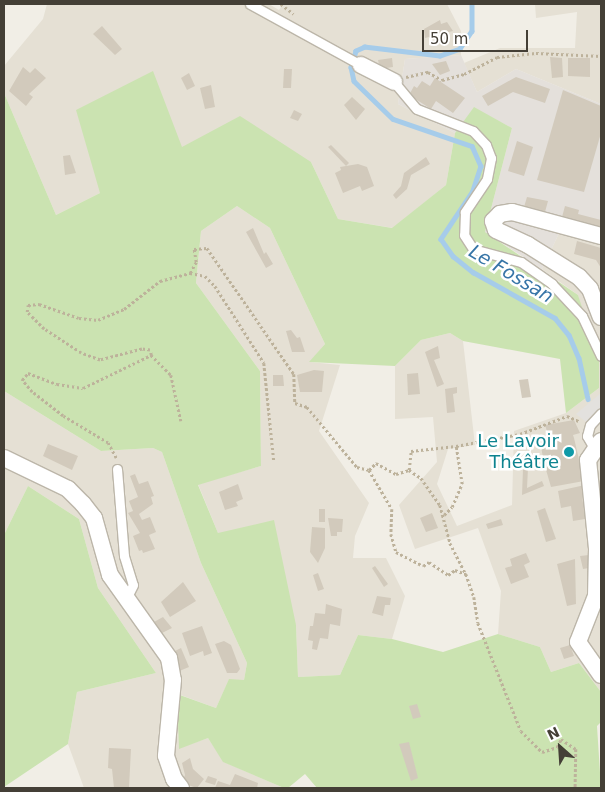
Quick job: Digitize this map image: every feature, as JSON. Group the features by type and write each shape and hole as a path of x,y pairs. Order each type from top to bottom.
{"street":[{"path":"361,65 394,82"},
{"path":"601,236 512,212 500,214 493,221 496,230 528,245 579,278 590,289 601,317"},
{"path":"594,442 588,460 597,549 596,596 578,642 601,675"},
{"path":"4,458 68,489 94,518 110,575 169,658 173,680 166,756 174,779 181,788"}],"lane":[{"path":"250,4 361,65"},
{"path":"394,82 417,109 473,132 486,145 491,158 488,179 465,212 464,235 474,249 521,262 552,284 582,316 601,356"},
{"path":"594,442 590,425 601,413"},
{"path":"117,469 124,556 133,585 127,598"}],"path":[{"path":"394,82 414,72 428,72 442,80 464,74 497,57 536,53 601,56"},
{"path":"190,273 196,262 194,249 207,248 294,374 295,402 307,408 357,467 369,470 392,509 391,534 396,552 423,566 429,562 448,575 455,570 466,574"},
{"path":"181,421 171,375 151,354 150,350 142,349 100,360 81,353 44,330 27,312 28,305 39,304 80,318 98,320 124,309 160,281 190,273 205,276 215,286 264,363 274,462"},
{"path":"117,469 116,455 108,443 63,416 32,392 22,380 28,373 57,384 84,388 151,354"},
{"path":"409,470 411,451 456,446 520,434 567,416 577,418 594,442"},
{"path":"444,515 452,507 462,484 456,446"},
{"path":"369,470 376,463 396,474 409,470"},
{"path":"409,470 431,489 444,515 450,542 466,574 474,597 478,624 521,731 542,752 557,747 561,740 576,749 575,788"}],"shaded area":[{"path":"47,4 269,4 279,10 283,4 447,4 461,31 461,55 405,59 398,104 455,133 446,185 393,228 338,219 311,162 100,193 56,215 4,93 4,66 43,19"},
{"path":"535,4 601,4 601,104 516,69 477,92 464,63 500,48 575,48 577,12 536,18"},
{"path":"461,55 477,92 516,69 601,104 601,235 561,229 542,269 485,232 512,128 474,108 455,133 398,104 405,59"},
{"path":"237,206 270,228 325,344 310,362 340,365 319,431 369,503 355,536 353,558 386,558 405,596 392,639 358,635 340,675 298,677 296,625 218,533 198,484 261,466 260,371 196,283 201,231"},
{"path":"561,229 601,235 601,692 579,663 551,672 540,647 498,634 501,591 478,528 415,549 399,505 437,462 433,417 395,419 395,366 421,340 450,333 463,341 475,445 448,449 437,484 457,526 512,505 514,431 566,413 599,388 578,295 542,269"},
{"path":"4,391 101,451 153,448 162,452 201,563 247,663 244,680 229,680 216,708 178,694 179,748 208,738 224,762 284,788 84,788 68,744 77,692 156,673 98,588 79,519 28,486 4,535"},
{"path":"601,393 601,413 590,425 576,414"}],"green space":[{"path":"153,71 182,147 240,116 311,162 338,219 392,228 446,185 455,133 474,107 512,128 485,232 578,295 599,359 599,388 566,413 560,359 463,341 450,333 421,340 395,366 309,362 325,344 270,228 237,206 201,231 196,283 260,371 261,466 198,485 218,533 274,520 296,625 298,677 340,675 358,635 392,639 443,652 498,634 540,647 551,672 579,663 601,692 601,722 597,726 601,788 317,788 305,774 288,788 284,788 223,762 208,738 179,749 177,694 216,708 229,679 244,680 247,663 201,563 162,452 153,448 101,451 4,391 4,93 56,215 100,193 76,110"},
{"path":"28,486 79,519 98,588 156,673 77,692 68,744 4,787 4,535"}],"building":[{"path":"440,20 441,24 447,22 453,31 425,38 424,29"},
{"path":"102,26 122,49 115,55 93,34"},
{"path":"550,57 562,58 563,77 552,78"},
{"path":"392,58 393,67 380,69 378,60"},
{"path":"568,58 590,58 590,77 568,76"},
{"path":"446,61 450,71 440,75 432,64"},
{"path":"23,67 30,73 35,68 46,78 29,94 33,97 26,106 9,91"},
{"path":"284,69 292,69 291,88 283,88"},
{"path":"189,73 195,86 187,90 181,78"},
{"path":"516,77 550,89 545,103 513,92 488,106 482,96"},
{"path":"435,78 465,98 453,113 436,101 431,109 409,95 414,86 417,88 422,81 430,86"},
{"path":"211,85 215,107 205,109 200,88"},
{"path":"563,90 601,106 601,133 584,192 537,180"},
{"path":"352,97 365,109 356,120 344,105"},
{"path":"294,110 302,114 298,121 290,118"},
{"path":"517,141 533,147 524,176 508,171"},
{"path":"331,145 349,163 346,166 328,147"},
{"path":"70,155 76,173 65,175 63,156"},
{"path":"426,157 430,164 411,175 407,189 396,199 393,195 401,186 404,173"},
{"path":"358,164 367,167 374,186 362,191 360,186 343,193 335,173 341,170 340,167"},
{"path":"527,197 548,201 545,212 524,207"},
{"path":"565,206 579,210 578,214 601,220 601,228 562,217"},
{"path":"253,228 264,254 266,252 273,264 266,268 246,232"},
{"path":"577,241 601,248 601,268 596,260 574,254"},
{"path":"291,330 297,338 300,337 305,352 292,352 286,331"},
{"path":"438,346 440,358 434,360 444,384 437,387 425,352"},
{"path":"314,370 324,371 322,392 300,392 297,375"},
{"path":"418,373 420,394 408,395 407,374"},
{"path":"273,375 283,375 284,386 273,386"},
{"path":"528,379 531,397 522,398 519,380"},
{"path":"457,387 457,393 453,394 455,412 447,413 445,389"},
{"path":"574,420 580,433 573,435 584,481 551,487 544,463 540,464 539,458 543,458 540,440 549,438 545,425"},
{"path":"48,444 78,456 72,470 43,456"},
{"path":"528,468 527,488 542,481 544,486 522,495 523,469"},
{"path":"135,474 139,484 148,481 154,496 151,497 153,504 139,514 142,520 150,517 156,532 149,535 155,549 143,553 142,550 139,551 133,536 140,533 128,513 133,511 129,501 138,497 130,476"},
{"path":"238,484 243,499 236,502 238,506 225,510 219,492"},
{"path":"585,485 587,495 582,495 585,519 573,521 571,506 561,508 558,491"},
{"path":"545,508 556,539 546,542 537,511"},
{"path":"319,509 325,509 325,522 319,522"},
{"path":"432,513 438,528 426,532 420,518"},
{"path":"328,518 343,519 342,532 337,532 337,536 331,536"},
{"path":"501,519 503,525 488,529 486,524"},
{"path":"312,527 325,528 325,548 318,563 310,552"},
{"path":"526,553 530,562 524,565 529,577 511,584 505,568 512,566 510,559"},
{"path":"589,555 589,568 583,569 580,556"},
{"path":"575,559 576,604 567,606 557,564"},
{"path":"375,566 388,584 384,587 372,568"},
{"path":"318,573 324,589 318,591 313,575"},
{"path":"183,582 196,601 170,617 161,602"},
{"path":"377,596 391,598 390,605 385,605 383,616 372,613"},
{"path":"326,604 342,609 340,626 330,624 328,639 320,638 317,650 312,649 313,641 308,640 310,626 313,626 315,613 325,614"},
{"path":"163,617 172,628 162,633 154,622"},
{"path":"202,626 212,653 204,656 203,651 190,656 182,633"},
{"path":"224,641 231,645 240,669 237,673 227,673 215,644"},
{"path":"570,645 574,656 564,659 560,648"},
{"path":"181,648 189,667 177,672 173,652"},
{"path":"417,704 421,717 413,719 409,706"},
{"path":"409,742 418,778 411,781 399,744"},
{"path":"109,748 131,749 129,788 114,788 112,769 108,768"},
{"path":"190,758 193,769 204,779 197,788 185,784 183,780 185,775 182,763"},
{"path":"235,774 258,783 257,788 215,788 218,781 230,785"},
{"path":"208,776 217,779 215,785 205,782"}],"waterway":[{"name":"Le Fossan","path":"472,4 472,31 460,49 440,56 365,47 356,51 351,67 354,81 393,119 472,146 481,166 473,191 441,239 453,256 473,272 555,318 569,335 579,358 588,399"}],"place":[{"name":"Le Lavoir Théâtre","path":"569,452"}]}
